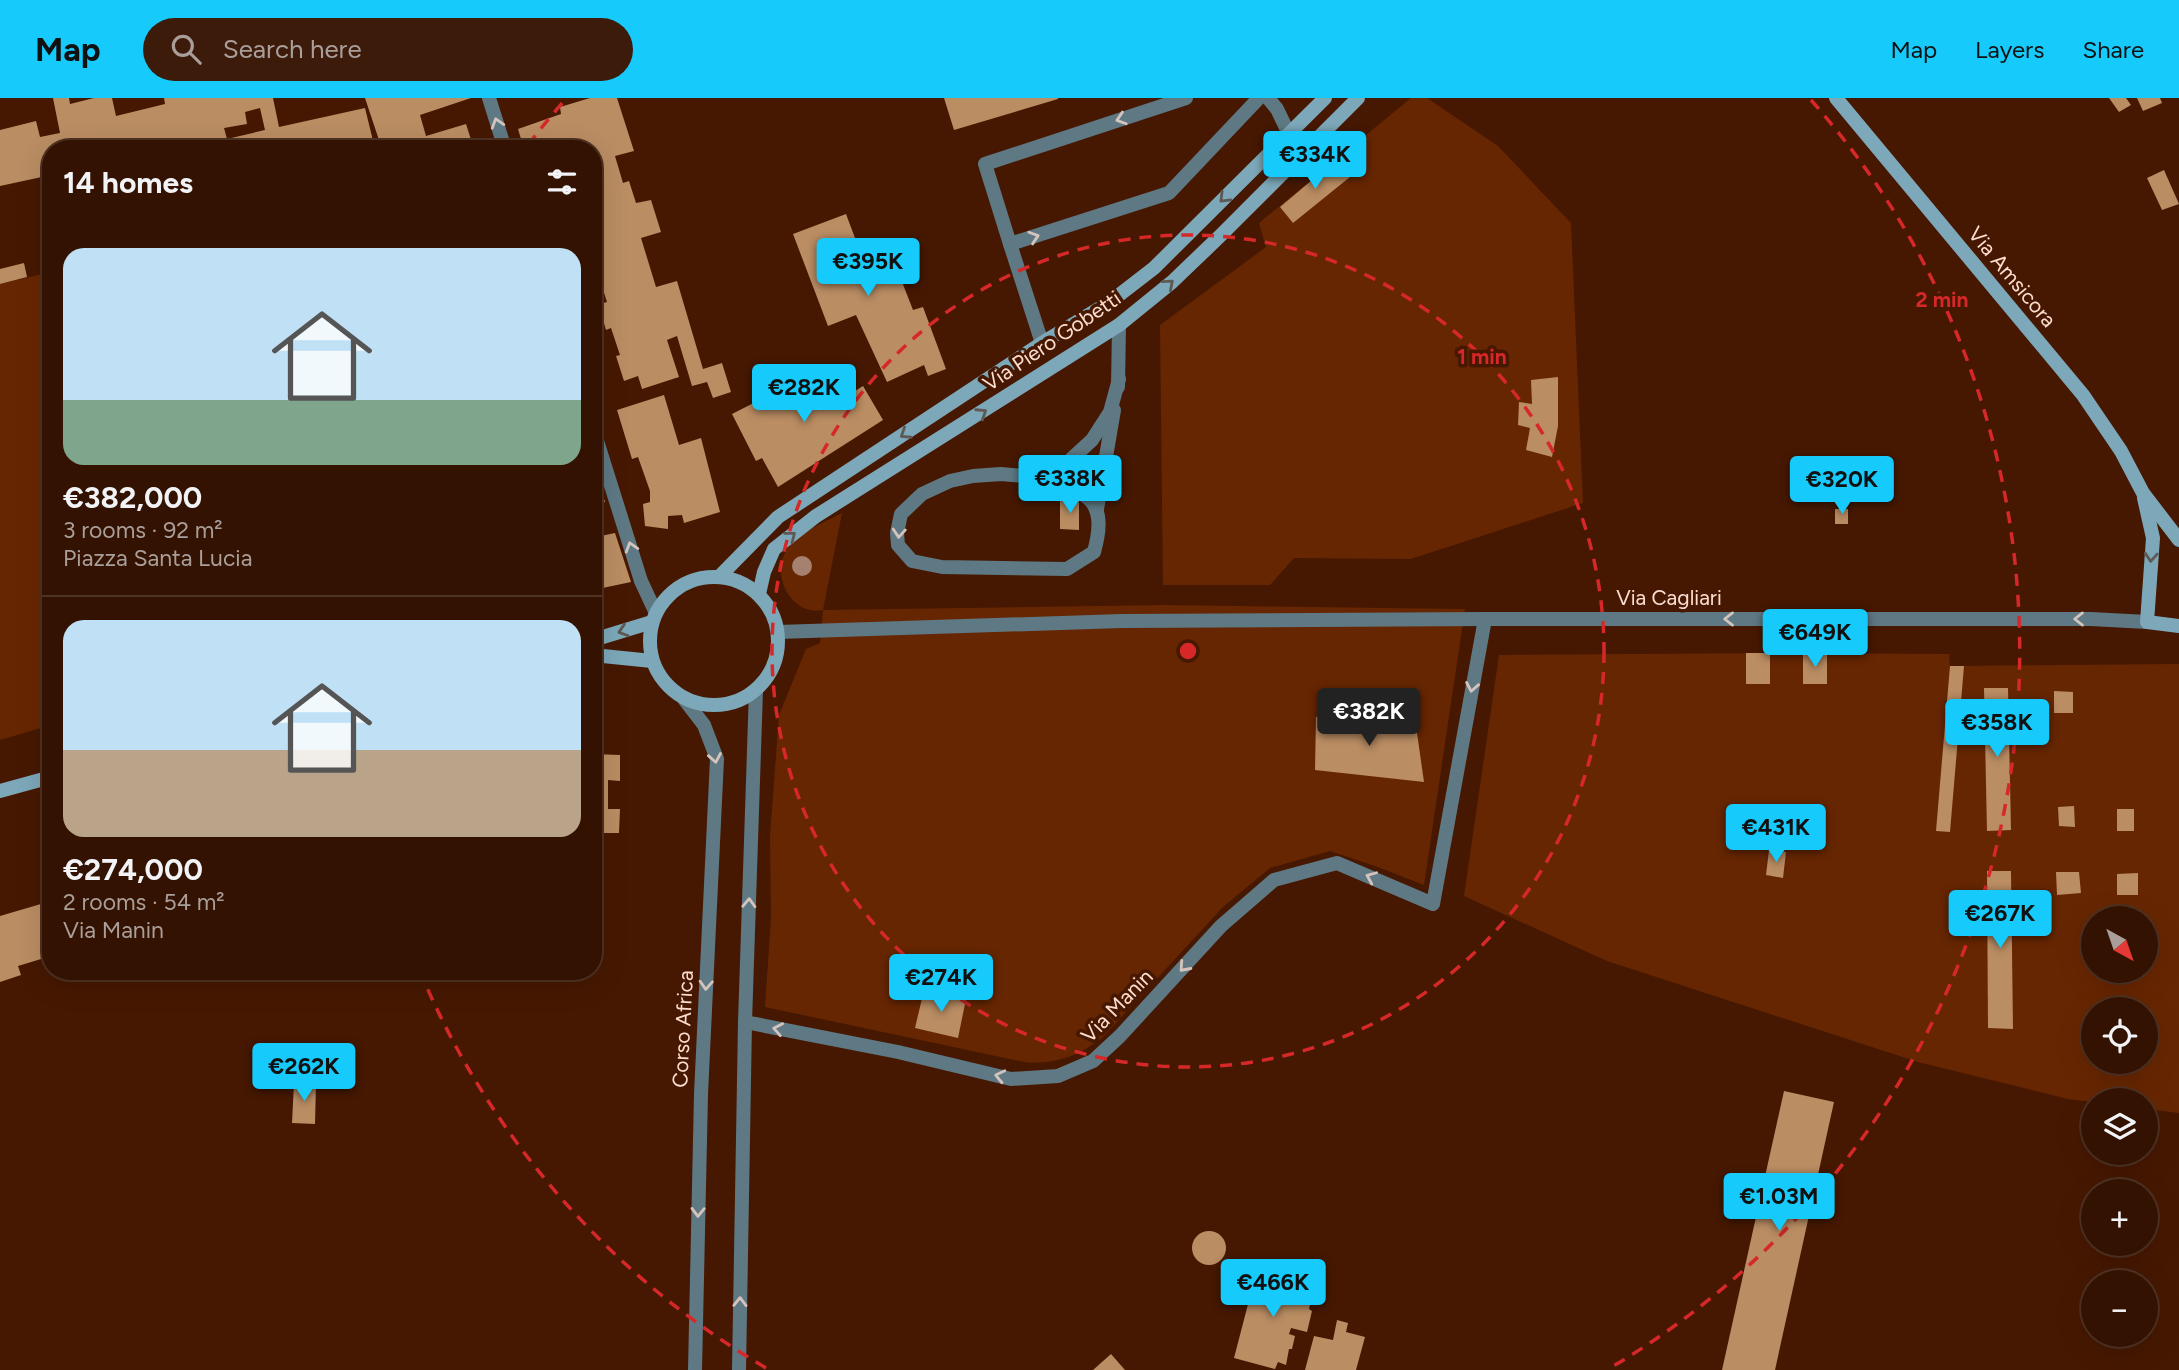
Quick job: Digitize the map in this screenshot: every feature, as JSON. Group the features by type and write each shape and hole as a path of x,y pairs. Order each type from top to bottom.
{"main road":[{"name":"Via Piero Gobetti","path":"720,576 778,517 1042,343 1110,302 1154,268 1325,98"},
{"name":"Via Piero Gobetti","path":"759,593 774,549 816,516 1119,325 1191,264 1274,185 1358,98"},
{"name":"Via Amsicora","path":"1836,98 2083,395 2121,451 2143,493 2179,540"},
{"name":"Via Amsicora","path":"2143,493 2153,538 2147,622"},
{"path":"720,576 741,581 759,593 772,611 778,632 777,653 769,673 756,690 734,702 709,706 684,699 664,683 652,661 649,636 654,616 672,591 694,579 720,576"},
{"path":"602,636 654,616"},
{"path":"2147,622 2179,626"},
{"path":"602,656 652,661"},
{"path":"0,791 42,779"}],"street":[{"path":"489,98 502,140"},
{"path":"1042,343 985,164 1186,98"},
{"path":"1010,244 1169,193 1259,98"},
{"path":"1268,98 1277,109 1289,134"},
{"path":"1097,509 1082,492 1036,477 973,475 950,481 922,494 901,514 897,533 898,545 912,561 942,567 1068,569 1094,552 1100,532 1097,509 1119,379 1119,325"},
{"path":"1036,477 1067,463 1092,440 1110,412 1119,379"},
{"path":"602,456 654,616"},
{"name":"Via Cagliari","path":"778,632 1122,621 2091,619 2147,622"},
{"name":"Via Manin","path":"745,1022 898,1052 1011,1079 1058,1076 1093,1061 1102,1053 1221,926 1275,880 1337,863 1433,904 1485,620"},
{"path":"739,1370 745,1022 756,690"},
{"name":"Corso Africa","path":"684,699 704,725 717,759 701,1094 695,1370"}],"shaded area":[{"path":"1411,98 1427,98 1498,146 1571,223 1583,503 1411,559 1294,558 1270,585 1163,585 1160,325 1266,247 1259,223"},
{"path":"42,274 42,728 0,740 0,284"},
{"path":"842,513 823,610 801,607 793,600 782,581 782,559 798,537"},
{"path":"1164,605 1465,609 1424,885 1330,851 1270,868 1223,907 1103,1037 1076,1054 1046,1062 1024,1062 765,1007 771,918 770,836 779,715 806,649 820,643 823,610"},
{"path":"1949,654 1950,666 2179,664 2179,1113 2158,1110 2158,1088 2081,1088 2081,1101 1918,1062 1607,961 1464,896 1499,655"}],"building":[{"path":"53,98 69,98 70,104 94,98 112,98 116,116 165,104 164,98 273,98 279,127 365,108 373,140 42,140 42,177 0,186 0,130 36,121 40,137 60,133","holes":["260,108 265,130 227,139 224,128 247,124 245,112"]},
{"path":"365,98 471,98 420,115 426,136 466,124 471,140 379,140"},
{"path":"590,98 617,98 634,151 615,156 623,183 629,181 636,203 651,200 661,232 641,238 656,287 677,281 703,369 722,363 731,392 713,398 707,382 692,386 677,336 667,340 679,377 642,389 638,376 624,381 616,356 620,355 611,328 606,330 602,320 602,303 607,302 602,286 602,140 521,140 518,129 561,114 560,107"},
{"path":"944,98 1058,98 1058,99 954,130"},
{"path":"2109,98 2126,98 2131,105 2119,112"},
{"path":"2137,98 2160,98 2162,103 2143,111"},
{"path":"1336,160 1350,177 1293,223 1280,207"},
{"path":"2164,170 2179,204 2162,210 2147,178"},
{"path":"846,214 864,262 890,251 913,310 923,307 946,369 928,376 924,365 887,382 856,315 828,326 793,234"},
{"path":"24,263 27,277 0,284 0,269"},
{"path":"829,365 838,387 832,389 839,401 863,386 883,420 778,487 762,458 756,461 732,414"},
{"path":"1558,377 1558,426 1552,457 1526,450 1530,428 1518,425 1519,402 1532,404 1531,380"},
{"path":"664,395 679,445 701,438 720,512 684,523 682,515 668,516 668,529 645,526 643,504 650,502 650,491 638,457 632,459 617,410"},
{"path":"1060,501 1079,501 1079,530 1060,529"},
{"path":"1835,509 1848,509 1848,524 1835,524"},
{"path":"615,533 631,582 602,588 602,536"},
{"path":"1746,653 1770,653 1770,684 1746,684"},
{"path":"1803,653 1827,654 1827,684 1803,684"},
{"path":"1950,666 1964,666 1950,832 1936,831"},
{"path":"1984,688 2008,688 2011,830 1987,831"},
{"path":"2054,691 2073,692 2073,713 2054,713"},
{"path":"1316,717 1415,719 1424,782 1315,770"},
{"path":"602,754 620,755 620,781 608,780 608,809 620,809 619,833 602,833"},
{"path":"2074,806 2075,827 2059,826 2058,807"},
{"path":"2117,809 2134,809 2134,831 2117,831"},
{"path":"1769,850 1786,852 1783,878 1766,875"},
{"path":"1987,871 2011,871 2013,1029 1988,1028"},
{"path":"2056,872 2079,872 2081,893 2057,895"},
{"path":"2138,873 2138,895 2117,895 2117,874"},
{"path":"42,904 42,959 18,966 21,975 0,982 0,916"},
{"path":"924,990 966,999 958,1038 915,1028"},
{"path":"294,1083 316,1083 315,1124 292,1123"},
{"path":"1784,1091 1834,1102 1775,1370 1722,1370"},
{"path":"1209,1231 1221,1236 1226,1248 1221,1260 1209,1265 1197,1260 1192,1248 1197,1236"},
{"path":"1259,1262 1275,1266 1271,1280 1322,1293 1320,1303 1311,1301 1309,1309 1312,1311 1307,1332 1291,1328 1289,1334 1295,1336 1286,1365 1278,1362 1275,1369 1234,1358"},
{"path":"1337,1320 1348,1323 1346,1332 1365,1337 1356,1370 1305,1370 1314,1336 1333,1340"},
{"path":"1111,1354 1125,1370 1093,1370"}]}
